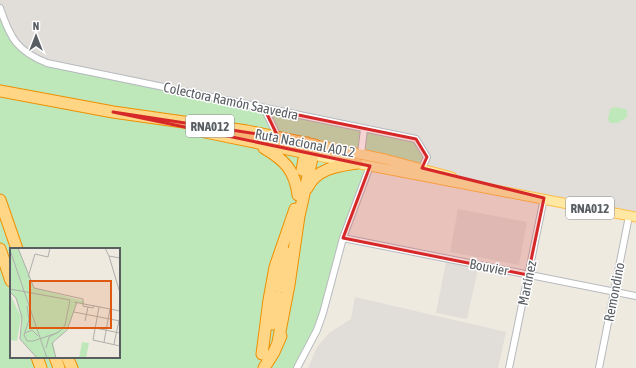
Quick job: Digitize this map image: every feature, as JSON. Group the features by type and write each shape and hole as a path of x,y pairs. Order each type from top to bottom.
{"highway":[{"name":"Ruta Nacional A012","path":"0,91 113,112 256,143 310,149"},
{"name":"Ruta Nacional A012","path":"113,112 247,131 278,138 310,149"},
{"name":"RNA012","path":"256,143 273,153 293,172 297,187 301,194"},
{"path":"264,368 268,364 278,342 295,249 301,194 310,149"},
{"path":"262,354 275,267 301,194 309,183 324,170 340,166 359,158"},
{"path":"0,200 17,248"},
{"path":"278,342 277,323 279,292 286,236"},
{"path":"0,249 10,278"},
{"path":"256,368 262,354 279,292 295,249"},
{"path":"37,358 41,368"},
{"path":"55,358 59,368"},
{"path":"67,358 72,368"}],"main road":[{"name":"Ruta Nacional A012","path":"310,149 422,168 494,188 633,216"},
{"name":"Ruta Nacional A012","path":"359,158 370,166 467,185 494,188"}],"street":[{"name":"Colectora Ramón Saavedra","path":"0,8 7,29 18,45 32,56 47,63 416,139 427,157 422,168"},
{"path":"264,108 278,138"},
{"path":"359,158 364,129"},
{"path":"297,368 317,330 323,313 342,238 370,166"},
{"name":"Martínez","path":"511,368 528,274 544,198"},
{"name":"Remondino","path":"599,368 614,292 633,216"},
{"name":"Bouvier","path":"342,238 636,296"}],"highlighted area":[{"path":"264,108 416,139 427,157 422,168 544,198 528,275 343,238 370,166 113,112 278,137"}],"shaded area":[{"path":"0,0 636,0 636,217 467,185 47,63 18,45 0,8"},
{"path":"458,209 527,222 519,265 450,252"},
{"path":"446,262 478,269 467,319 436,313"},
{"path":"355,297 506,332 498,368 308,368 317,347 329,333 351,319"}],"green space":[{"path":"0,8 18,45 47,63 416,139 427,157 422,168 371,166 343,238 323,313 297,368 0,368"},
{"path":"615,107 626,109 627,117 618,123 610,123 608,119 610,109"}]}
